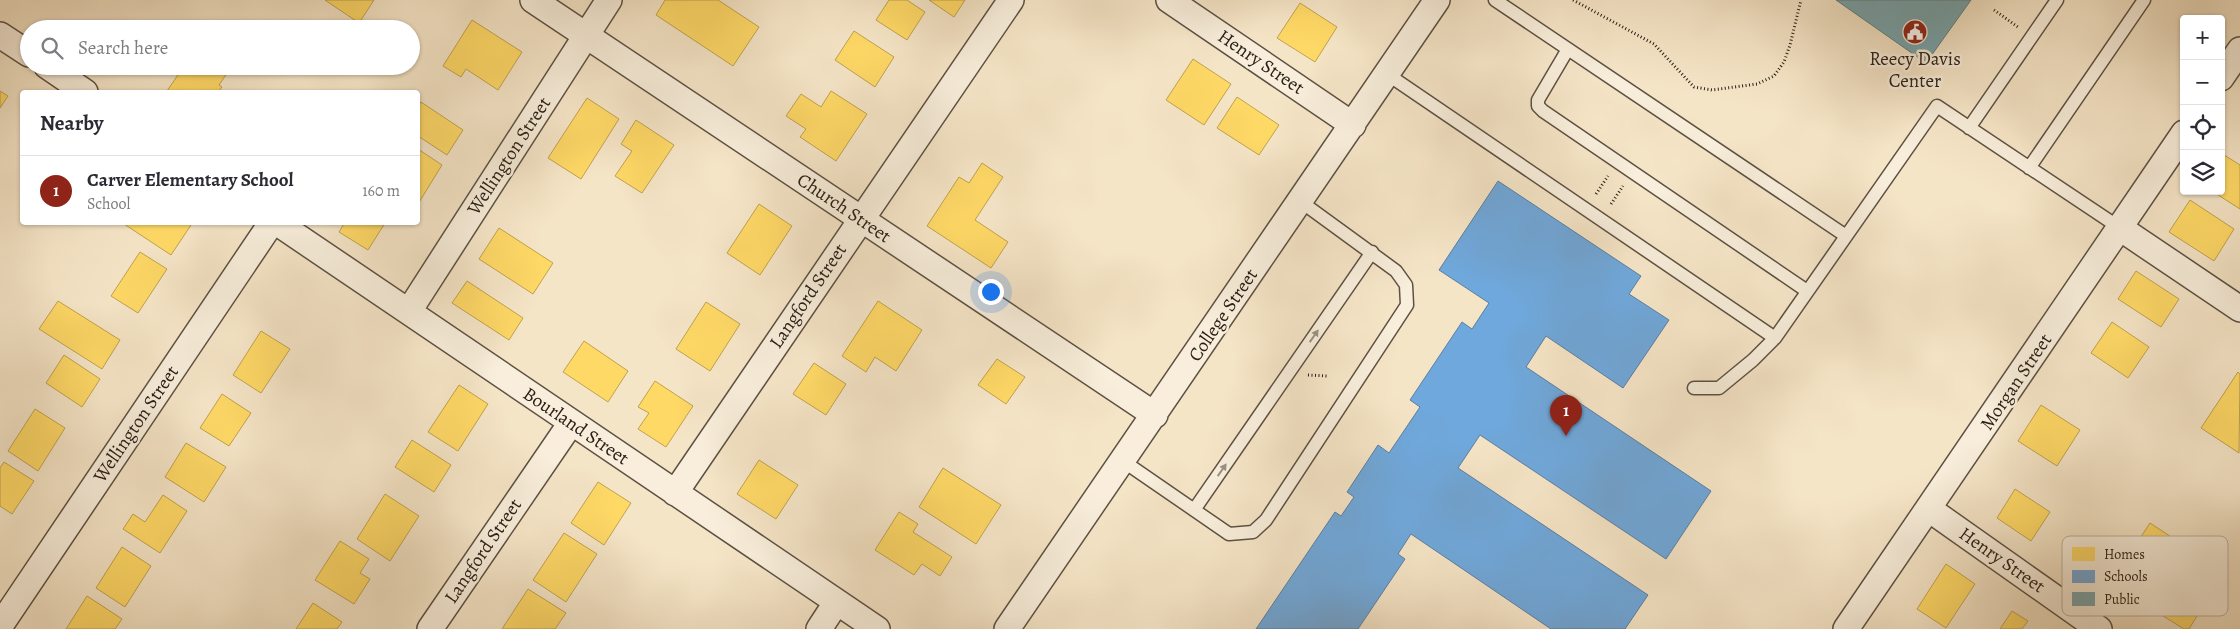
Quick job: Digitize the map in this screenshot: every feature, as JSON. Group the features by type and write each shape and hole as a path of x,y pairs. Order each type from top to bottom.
{"street":[{"name":"Church Street","path":"533,0 1155,415"},
{"name":"Wellington Street","path":"409,311 609,0"},
{"name":"Langford Street","path":"675,493 1011,0"},
{"name":"Henry Street","path":"1170,0 1353,125"},
{"name":"College Street","path":"1007,629 1437,0"},
{"path":"0,35 20,48"},
{"path":"2225,72 2240,50"},
{"path":"60,75 82,90"},
{"name":"Morgan Street","path":"1846,629 2180,139"},
{"name":"Wellington Street","path":"0,626 270,225"},
{"name":"Bourland Street","path":"280,225 877,629"},
{"path":"2120,228 2240,310"},
{"name":"Langford Street","path":"430,629 571,423"},
{"name":"Henry Street","path":"1929,509 2062,603"},
{"path":"819,629 836,603"},
{"name":"Henry Street","path":"2081,616 2099,629"}],"lane":[{"path":"1495,0 1846,236"},
{"path":"1969,128 2057,0"},
{"path":"2029,168 2144,0"},
{"path":"1568,49 1538,100 1538,106 1543,112 1808,291"},
{"path":"1387,74 1775,338"},
{"path":"1694,388 1719,388 1754,360 1775,338 1937,106 2120,228"},
{"path":"1123,461 1229,534 1253,532 1266,520 1407,305 1406,285 1396,270 1300,201"},
{"path":"1194,510 1372,252"}],"path":[{"path":"1573,0 1654,44 1694,86 1712,90 1757,84 1774,76 1784,62 1801,0"},
{"path":"1994,10 2020,29"},
{"path":"1596,194 1608,175"},
{"path":"1611,205 1623,186"},
{"path":"1301,374 1327,376"}],"building: Homes":[{"path":"325,0 374,0 361,20 355,20"},
{"path":"665,0 718,0 759,27 733,66 656,15"},
{"path":"889,0 907,0 925,12 907,40 876,20"},
{"path":"929,0 965,0 954,17"},
{"path":"1300,3 1337,27 1315,62 1277,38"},
{"path":"472,20 522,52 498,90 466,69 461,77 443,66"},
{"path":"854,31 894,57 875,87 835,60"},
{"path":"1193,59 1231,84 1204,125 1166,100"},
{"path":"178,75 226,75 219,85 222,87 220,90 168,90"},
{"path":"0,91 8,96 0,108"},
{"path":"831,91 867,114 836,161 800,137 806,129 786,116 801,94 821,107"},
{"path":"1237,97 1279,125 1259,155 1217,128"},
{"path":"587,98 619,119 581,179 548,158"},
{"path":"421,102 463,130 447,155 420,137"},
{"path":"636,120 674,145 642,193 615,176 632,151 621,144"},
{"path":"420,150 442,165 420,201"},
{"path":"2225,156 2240,165 2240,209 2218,195 2225,195"},
{"path":"982,163 1003,177 975,220 1008,242 991,268 927,226 959,177 969,183"},
{"path":"2190,200 2234,229 2214,261 2169,232"},
{"path":"759,204 792,226 760,275 727,253"},
{"path":"126,225 191,225 171,255"},
{"path":"343,225 384,225 368,250 339,232"},
{"path":"499,228 553,263 533,294 479,259"},
{"path":"140,252 167,269 138,313 111,296"},
{"path":"2136,271 2179,299 2161,327 2118,299"},
{"path":"467,281 523,318 509,340 452,303"},
{"path":"58,301 120,340 102,369 39,329"},
{"path":"878,301 922,330 896,371 875,357 866,372 842,356"},
{"path":"706,302 740,324 710,371 676,349"},
{"path":"2112,322 2149,347 2128,378 2091,353"},
{"path":"261,331 290,349 261,393 233,375"},
{"path":"584,341 628,371 608,402 563,372"},
{"path":"64,355 100,379 82,407 46,383"},
{"path":"997,359 1025,377 1006,404 978,385"},
{"path":"814,363 846,384 826,415 793,394"},
{"path":"2238,372 2240,374 2239,453 2201,428"},
{"path":"655,381 693,406 666,447 638,429 649,413 638,407"},
{"path":"459,385 488,404 458,451 428,432"},
{"path":"222,394 251,413 229,446 200,428"},
{"path":"2041,405 2080,430 2057,466 2018,441"},
{"path":"35,409 65,428 38,471 8,451"},
{"path":"412,440 451,465 434,492 395,467"},
{"path":"186,443 226,467 204,502 165,477"},
{"path":"759,460 798,485 776,519 737,494"},
{"path":"4,462 34,481 12,514 0,506 0,468"},
{"path":"943,468 1001,505 976,544 919,507"},
{"path":"598,482 631,503 604,545 571,523"},
{"path":"2015,489 2050,512 2031,541 1997,518"},
{"path":"385,494 419,516 390,561 357,539"},
{"path":"163,495 187,511 160,553 123,529 133,514 145,522"},
{"path":"899,512 918,524 913,532 952,557 940,576 922,564 914,575 875,550"},
{"path":"2150,523 2170,536 2142,536"},
{"path":"564,533 597,554 566,602 533,580"},
{"path":"340,541 369,559 360,573 370,579 354,604 315,580"},
{"path":"122,547 151,566 125,607 96,588"},
{"path":"1946,564 1975,584 1946,628 1917,609"},
{"path":"528,589 566,613 555,629 502,629"},
{"path":"87,596 122,619 115,629 66,629"},
{"path":"313,603 342,622 337,629 296,629"},
{"path":"2012,611 2028,621 2022,629 2000,629"},
{"path":"2163,616 2197,616 2189,629 2184,629"}],"building: Schools":[{"path":"1498,181 1641,276 1629,294 1669,320 1623,388 1546,336 1526,367 1711,491 1666,559 1480,435 1458,468 1648,595 1625,629 1551,629 1411,534 1398,554 1405,559 1358,629 1256,629 1335,512 1341,516 1354,497 1347,492 1378,445 1389,453 1420,407 1410,400 1462,322 1472,329 1489,303 1439,270"}],"building: Public":[{"name":"Reecy Davis Center","path":"1836,0 1971,0 1926,63"}],"place":[{"name":"Reecy Davis Center","path":"1915,32"},
{"name":"Carver Elementary School","path":"1566,436"}]}
